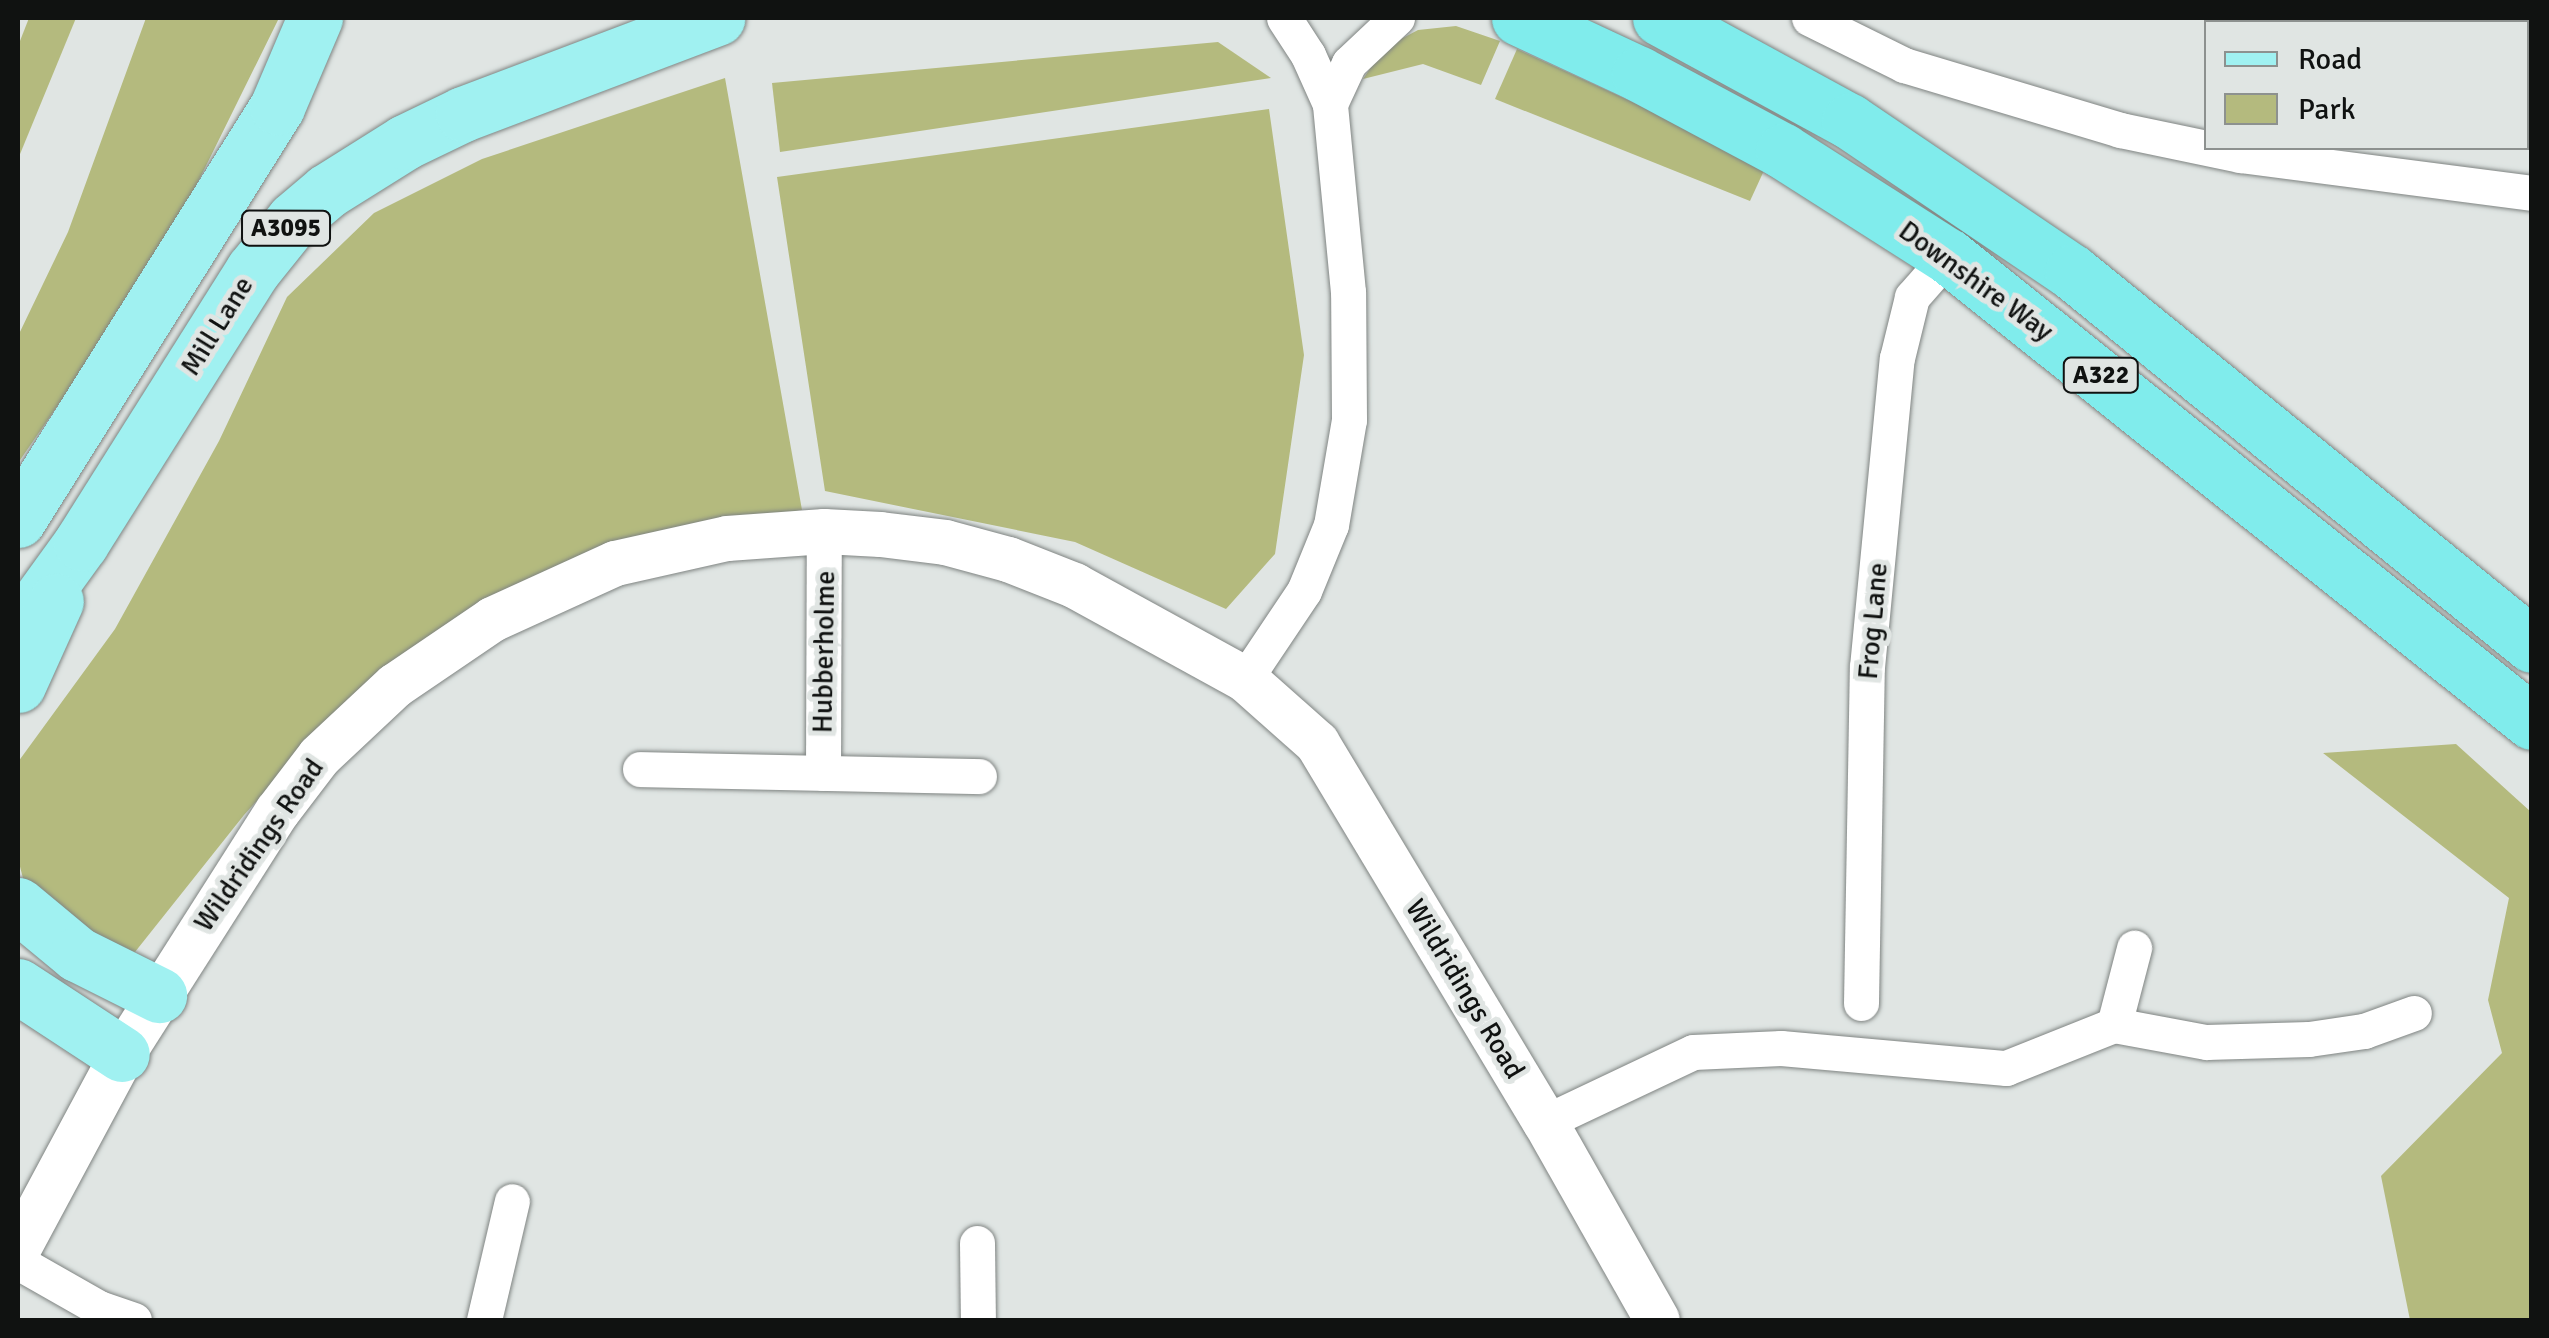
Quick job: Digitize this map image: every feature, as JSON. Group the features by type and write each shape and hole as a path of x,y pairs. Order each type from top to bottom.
{"highway":[{"name":"Downshire Way","path":"1518,18 1639,74 1796,158 1948,256 2532,722"},
{"name":"A322","path":"1660,18 1848,121 2072,272 2532,645"}],"main road":[{"name":"A3095","path":"18,520 276,107 315,18"},
{"name":"Mill Lane","path":"18,630 81,543 253,270 294,220 326,191 405,142 463,114 717,18"},
{"path":"18,685 81,543"},
{"path":"18,906 76,954 159,994"},
{"path":"18,986 122,1054"}],"street":[{"path":"1246,679 1304,591 1331,524 1348,420 1348,292 1330,104 1284,18"},
{"path":"1330,104 1349,63 1397,18"},
{"path":"1809,18 1904,66 2120,130 2204,148"},
{"path":"2216,150 2532,193"},
{"name":"Frog Lane","path":"1861,1003 1868,667 1897,358 1912,296 1948,256"},
{"name":"Wildridings Road","path":"18,1248 122,1054 267,825 319,756 364,712 436,653 492,619 615,563 727,538 824,532 945,542 1008,559 1127,610 1246,679 1317,743 1545,1122 1657,1320"},
{"name":"Hubberholme","path":"823,774 824,532"},
{"name":"Hubberholme","path":"640,769 979,776"},
{"path":"2114,1025 2134,948"},
{"path":"1545,1122 1692,1052 1781,1048 2006,1068 2114,1025 2206,1042 2309,1039 2364,1031 2414,1013"},
{"path":"484,1320 512,1201"},
{"path":"976,1244 978,1320"},
{"path":"18,1262 99,1308 134,1320"}],"green space":[{"path":"29,18 76,18 18,159 18,46"},
{"path":"146,18 279,18 162,255 18,463 18,336 68,232"},
{"path":"1456,26 1500,41 1481,85 1423,64 1363,79 1384,48 1418,30"},
{"path":"1218,42 1271,78 780,152 772,83"},
{"path":"1517,49 1767,164 1750,201 1495,99"},
{"path":"725,78 802,510 622,543 346,703 244,815 135,952 59,928 24,882 18,859 18,762 115,629 219,441 287,297 374,213 482,159"},
{"path":"1269,109 1304,355 1275,554 1226,609 1075,542 825,491 777,177"},
{"path":"2456,744 2531,812 2531,1320 2410,1320 2381,1176 2502,1053 2488,1000 2509,898 2323,753"}]}
